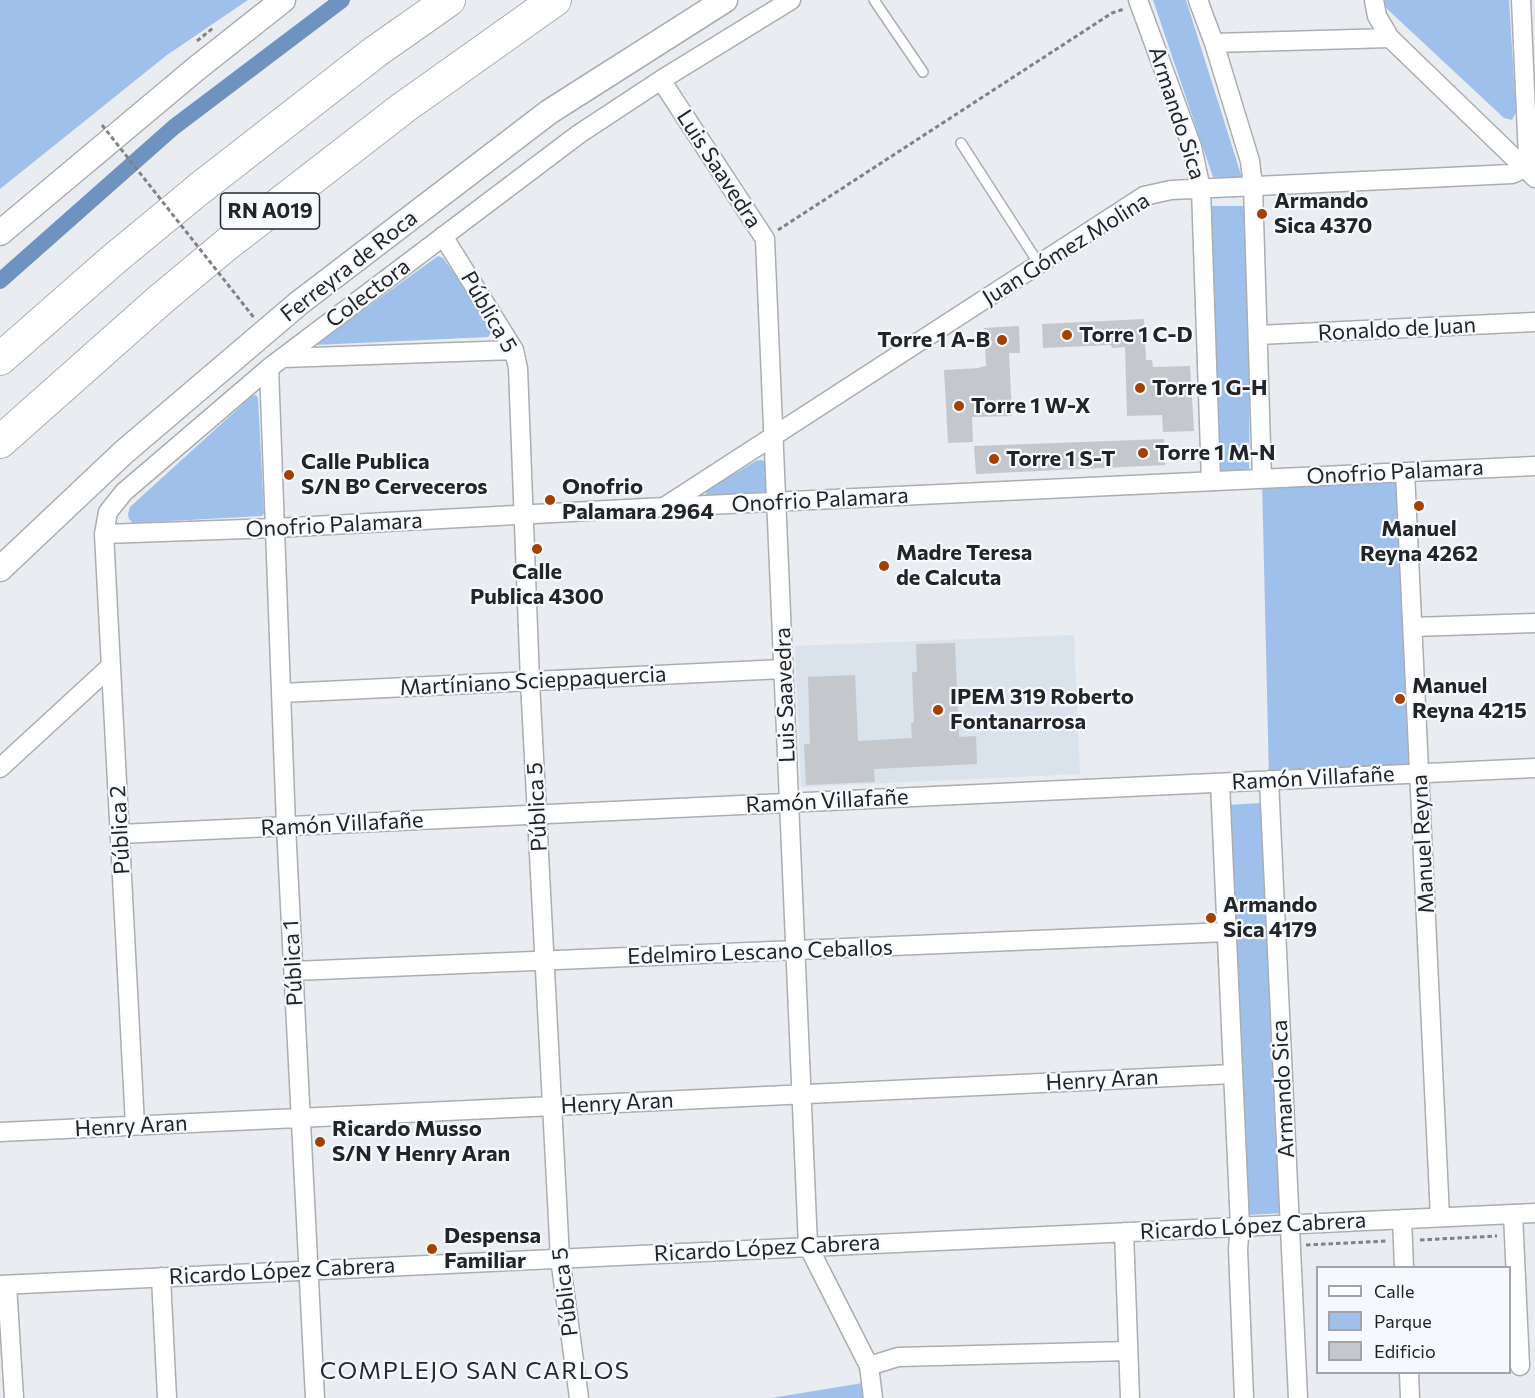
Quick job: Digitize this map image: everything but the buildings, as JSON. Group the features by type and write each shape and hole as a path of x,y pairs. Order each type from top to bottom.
{"highway":[{"name":"RN A019","path":"0,359 114,259 207,182 375,52 449,0"},
{"name":"RN A019","path":"0,441 226,245 403,108 555,0"}],"street":[{"path":"0,232 197,68 283,0"},
{"name":"Ferreyra de Roca","path":"0,569 124,452 299,303 549,112 725,0"},
{"path":"661,80 791,0"},
{"path":"1198,0 1214,43 1250,161 1253,186 1262,479"},
{"path":"1374,0 1377,16 1390,38 1530,173"},
{"path":"1521,0 1530,173"},
{"name":"Armando Sica","path":"1139,2 1192,147 1201,189 1211,481"},
{"path":"1214,43 1390,38"},
{"name":"Colectora","path":"104,534 108,512 124,492 276,363 579,134 661,80"},
{"name":"Luis Saavedra","path":"661,80 765,239 808,1246 869,1366 873,1398"},
{"name":"Juan Gómez Molina","path":"664,507 1144,196 1171,190 1530,173"},
{"name":"Pública 5","path":"443,236 514,350 518,368 530,681 560,1258 579,1398"},
{"name":"Ronaldo de Juan","path":"1258,335 1535,322"},
{"path":"276,363 514,350"},
{"name":"Pública 1","path":"276,363 276,528 286,826 315,1398"},
{"name":"Onofrio Palamara","path":"104,534 276,528 664,507 1535,466"},
{"name":"Manuel Reyna","path":"1405,472 1440,1217"},
{"name":"Pública 2","path":"104,534 135,1125"},
{"path":"1413,627 1535,623"},
{"path":"0,768 111,666"},
{"name":"Martíniano Scieppaquercia","path":"282,693 783,669"},
{"name":"Ramón Villafañe","path":"120,834 1535,768"},
{"name":"Armando Sica","path":"1269,780 1298,1398"},
{"path":"1220,783 1240,1226 1238,1250 1244,1398"},
{"name":"Edelmiro Lescano Ceballos","path":"294,971 1227,932"},
{"name":"Henry Aran","path":"0,1132 1233,1074"},
{"name":"Ricardo López Cabrera","path":"4,1285 1535,1213"},
{"path":"1513,1214 1520,1366"},
{"path":"1402,1219 1404,1266"},
{"path":"1124,1232 1130,1398"},
{"path":"161,1277 167,1398"},
{"path":"4,1285 14,1398"},
{"path":"869,1366 898,1357 1128,1351"},
{"path":"1409,1374 1410,1398"}],"lane":[{"path":"874,0 923,72"},
{"path":"961,143 1039,264"}],"path":[{"path":"765,239 1112,13 1139,2"},
{"path":"102,124 255,319"}],"shaded area":[{"name":"IPEM 319 Roberto Fontanarrosa","path":"1074,635 1080,774 801,787 795,646"}],"green space":[{"path":"0,0 248,0 167,55 0,189"},
{"path":"1153,0 1186,0 1242,178 1213,177"},
{"path":"1384,0 1509,0 1516,112 1512,120 1504,118 1385,7"},
{"path":"1211,206 1246,206 1250,327 1249,474 1218,476"},
{"path":"438,256 443,258 492,325 492,332 488,337 315,345"},
{"path":"256,395 264,513 262,516 133,523 128,514 130,507 252,396"},
{"path":"761,460 767,462 768,493 705,497 707,490"},
{"path":"1405,472 1419,773 1269,780 1262,479"},
{"path":"1261,803 1283,1213 1248,1215 1227,805"},
{"path":"863,1383 864,1398 771,1398"}],"waterway":[{"path":"0,281 174,127 342,0"}],"place":[{"name":"Armando Sica 4370","path":"1262,214"},
{"name":"Torre 1 C-D","path":"1067,335"},
{"name":"Torre 1 A-B","path":"1002,340"},
{"name":"Torre 1 G-H","path":"1140,388"},
{"name":"Torre 1 W-X","path":"959,406"},
{"name":"Torre 1 M-N","path":"1143,453"},
{"name":"Torre 1 S-T","path":"994,459"},
{"name":"Calle Publica S/N B° Cerveceros","path":"289,475"},
{"name":"Onofrio Palamara 2964","path":"550,500"},
{"name":"Manuel Reyna 4262","path":"1419,506"},
{"name":"Calle Publica 4300","path":"537,549"},
{"name":"Madre Teresa de Calcuta","path":"884,566"},
{"name":"Manuel Reyna 4215","path":"1400,699"},
{"name":"IPEM 319 Roberto Fontanarrosa","path":"938,710"},
{"name":"Armando Sica 4179","path":"1211,918"},
{"name":"Ricardo Musso S/N Y Henry Aran","path":"320,1142"},
{"name":"Despensa Familiar","path":"432,1249"}],"district":[{"name":"COMPLEJO SAN CARLOS","path":"475,1371"}]}
